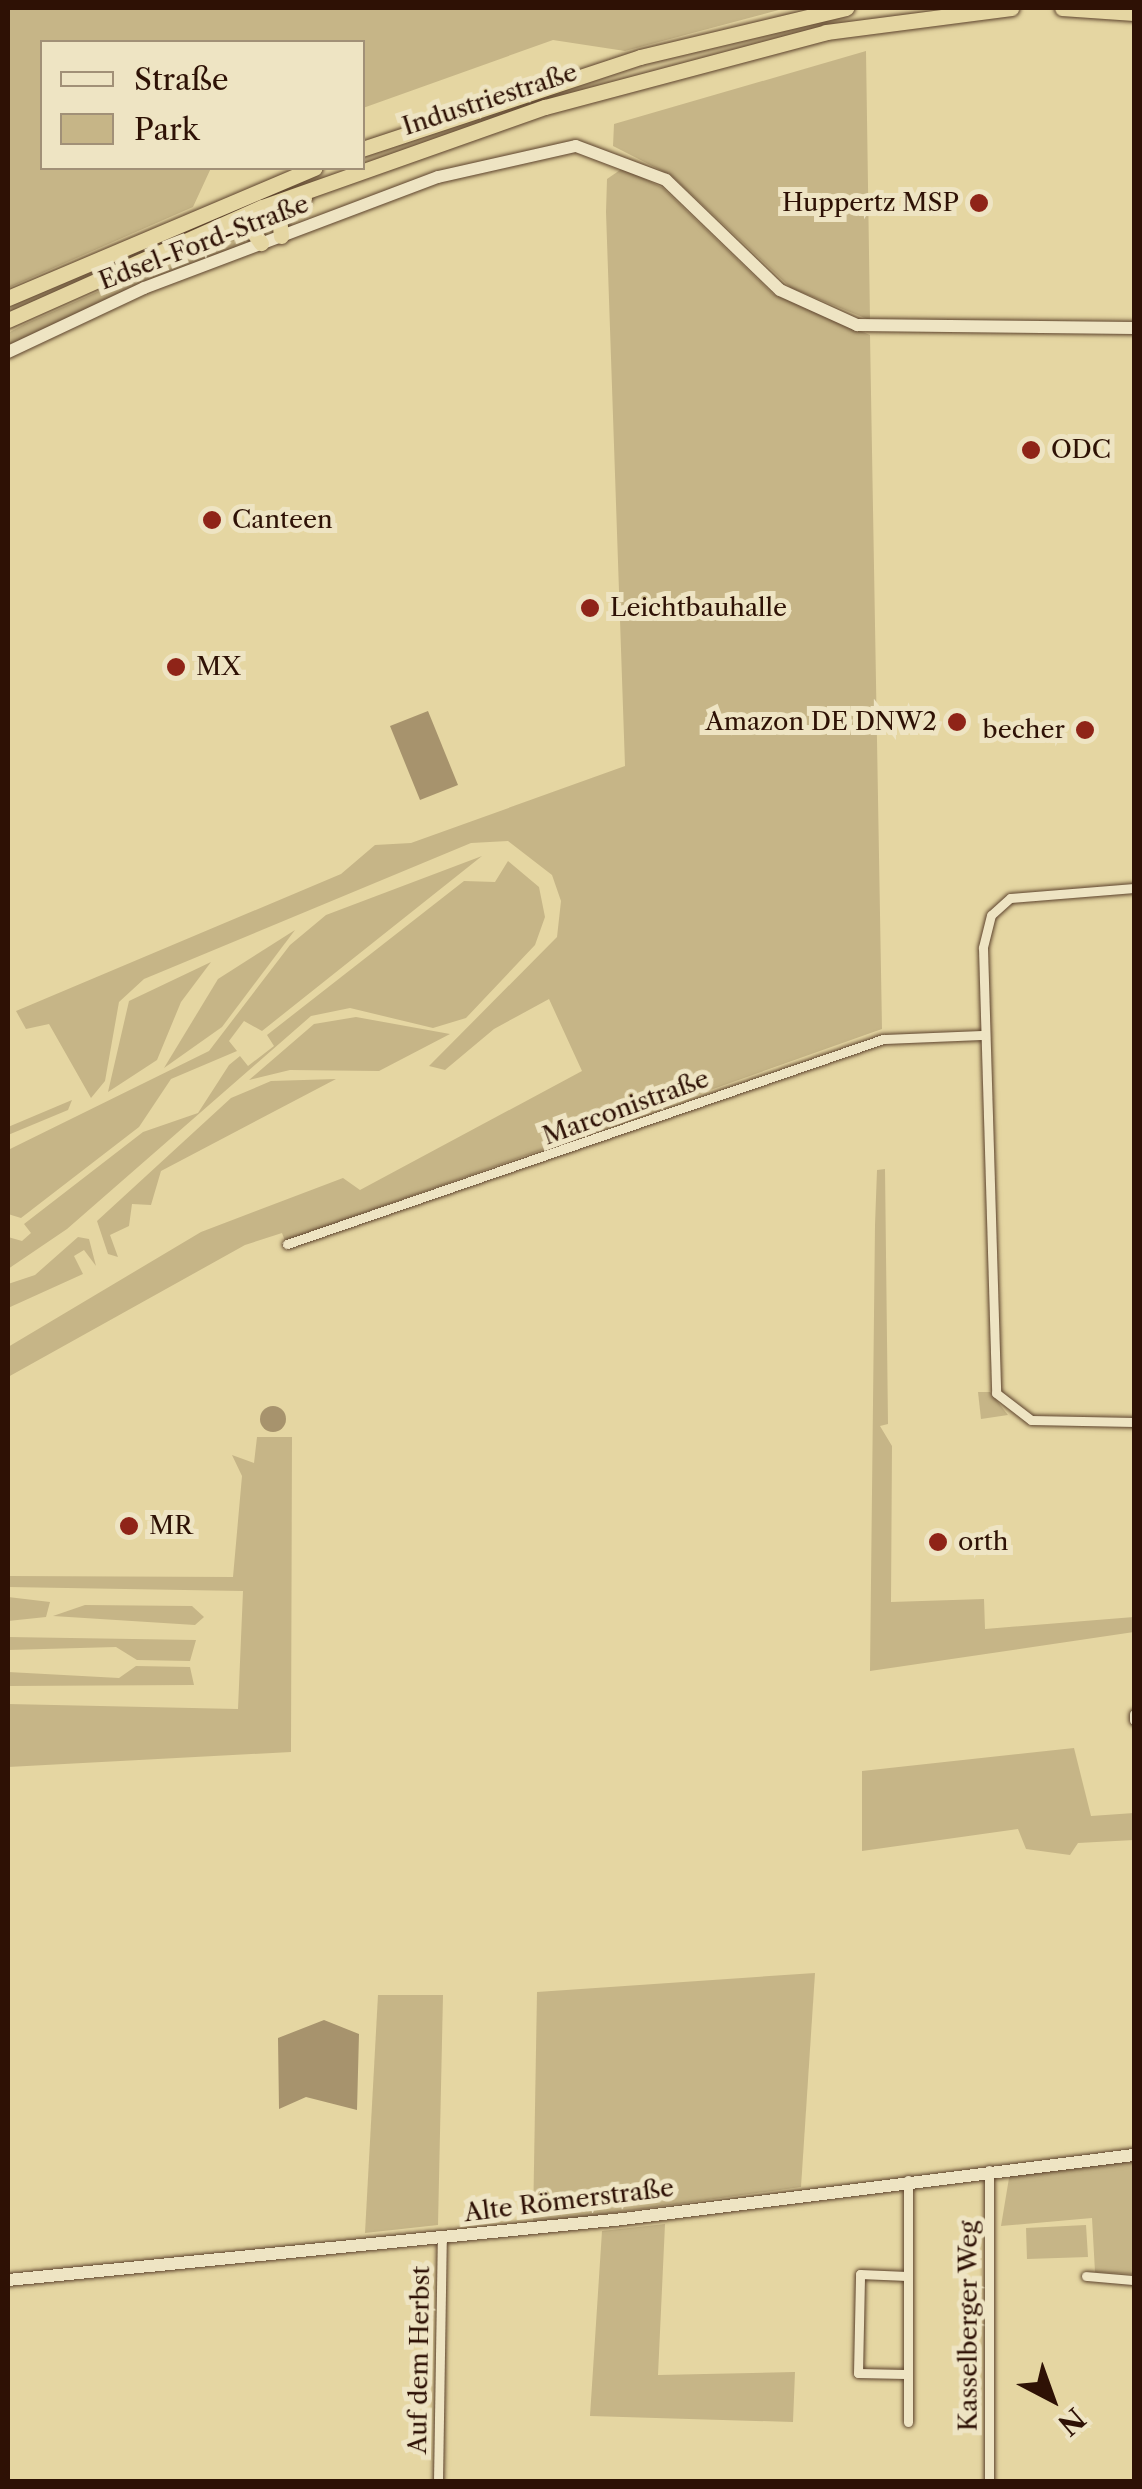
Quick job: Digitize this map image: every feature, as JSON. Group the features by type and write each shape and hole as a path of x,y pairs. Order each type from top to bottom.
{"highway":[{"name":"Industriestraße","path":"365,148 640,57 846,8"},
{"name":"Industriestraße","path":"365,168 684,66 826,32 1011,8"},
{"path":"1062,8 1134,13"},
{"path":"365,168 372,165"},
{"path":"8,298 310,170"},
{"name":"Industriestraße","path":"8,320 167,248 360,170"},
{"path":"281,236 278,216 289,206 362,170"},
{"path":"167,248 240,225 260,243"}],"street":[{"name":"Edsel-Ford-Straße","path":"8,352 260,243 482,162 576,146 666,180 780,290 858,325 1134,328"},
{"path":"1134,888 1031,892 1000,904 983,948 996,1393 1031,1420 1134,1422"},
{"name":"Marconistraße","path":"287,1244 883,1039 984,1036"},
{"name":"Alte Römerstraße","path":"8,2280 442,2239 908,2179 1134,2155"},
{"name":"Kasselberger Weg","path":"988,2482 989,2170"},
{"path":"908,2179 908,2422"},
{"name":"Auf dem Herbst","path":"438,2482 442,2239"},
{"path":"906,2374 858,2373 858,2353 860,2274 907,2276"},
{"path":"1086,2276 1134,2280"}],"green space":[{"path":"8,8 786,8 625,51 553,40 365,107 365,40 40,40 40,170 210,170 193,207 8,288"},
{"path":"866,51 870,320 791,288 672,176 613,146 614,124"},
{"path":"623,168 663,188 773,294 870,335 882,1029 285,1241 282,1233 245,1245 8,1377 8,1347 201,1232 343,1178 360,1190 582,1071 549,999 494,1029 445,1070 429,1066 557,937 561,901 552,875 508,841 471,843 144,979 119,1002 105,1081 91,1098 49,1024 26,1029 16,1011 341,874 375,845 411,843 625,766 606,212 607,179"},
{"path":"240,229 246,243 8,345 8,333 25,324"},
{"path":"482,856 262,1031 244,1021 229,1041 237,1051 171,1079 139,1127 21,1218 8,1214 8,1150 209,1051 290,945 326,915"},
{"path":"508,861 539,887 545,917 535,945 466,1018 433,1028 350,1008 311,1016 67,1229 8,1269 8,1237 22,1241 31,1233 24,1224 143,1132 198,1113 229,1065 240,1056 248,1066 274,1046 267,1035 464,881 495,882"},
{"path":"295,930 222,1027 164,1068 218,979"},
{"path":"211,962 181,1002 157,1060 108,1092 129,1001"},
{"path":"356,1017 450,1034 379,1071 290,1070 249,1080 314,1024"},
{"path":"336,1079 161,1171 151,1205 132,1204 129,1226 110,1235 118,1257 108,1254 97,1221 231,1098 271,1081"},
{"path":"72,1100 68,1110 8,1135 8,1127"},
{"path":"885,1169 888,1424 880,1426 892,1446 891,1602 984,1599 985,1629 1134,1617 1134,1632 870,1671 875,1225 877,1170"},
{"path":"78,1237 89,1239 96,1266 84,1250 74,1256 83,1274 8,1308 8,1284 35,1275"},
{"path":"978,1392 990,1392 1008,1415 981,1419"},
{"path":"257,1437 292,1437 291,1752 8,1767 8,1704 238,1709 243,1591 8,1587 8,1576 233,1577 242,1476 232,1455 254,1463"},
{"path":"8,1597 50,1602 46,1617 8,1621"},
{"path":"85,1605 192,1606 204,1617 195,1625 53,1616"},
{"path":"8,1637 196,1640 190,1661 137,1660 116,1647 8,1650"},
{"path":"136,1666 190,1667 194,1685 8,1686 8,1672 119,1678"},
{"path":"1074,1748 1091,1816 1134,1813 1134,1840 1078,1843 1070,1855 1026,1849 1018,1829 862,1851 862,1771"},
{"path":"815,1973 801,2187 533,2224 537,1992"},
{"path":"378,1995 443,1995 438,2225 365,2233"},
{"path":"1134,2158 1134,2274 1095,2272 1092,2218 1001,2226 1010,2172"},
{"path":"665,2224 658,2375 795,2372 793,2422 590,2416 602,2231"},
{"path":"1086,2225 1088,2257 1027,2259 1026,2228"}],"shaded area":[{"path":"428,711 458,785 420,800 390,726"},
{"path":"273,1406 283,1409 283,1429 273,1432 263,1429 260,1419 263,1409"},
{"path":"324,2020 359,2034 357,2110 306,2097 279,2109 278,2038"}],"place":[{"name":"Huppertz MSP","path":"979,203"},
{"name":"ODC","path":"1031,450"},
{"name":"Canteen","path":"212,520"},
{"name":"Leichtbauhalle","path":"590,608"},
{"name":"MX","path":"176,667"},
{"name":"Amazon DE DNW2","path":"957,722"},
{"name":"becher","path":"1085,730"},
{"name":"MR","path":"129,1526"},
{"name":"orth","path":"938,1542"}]}
